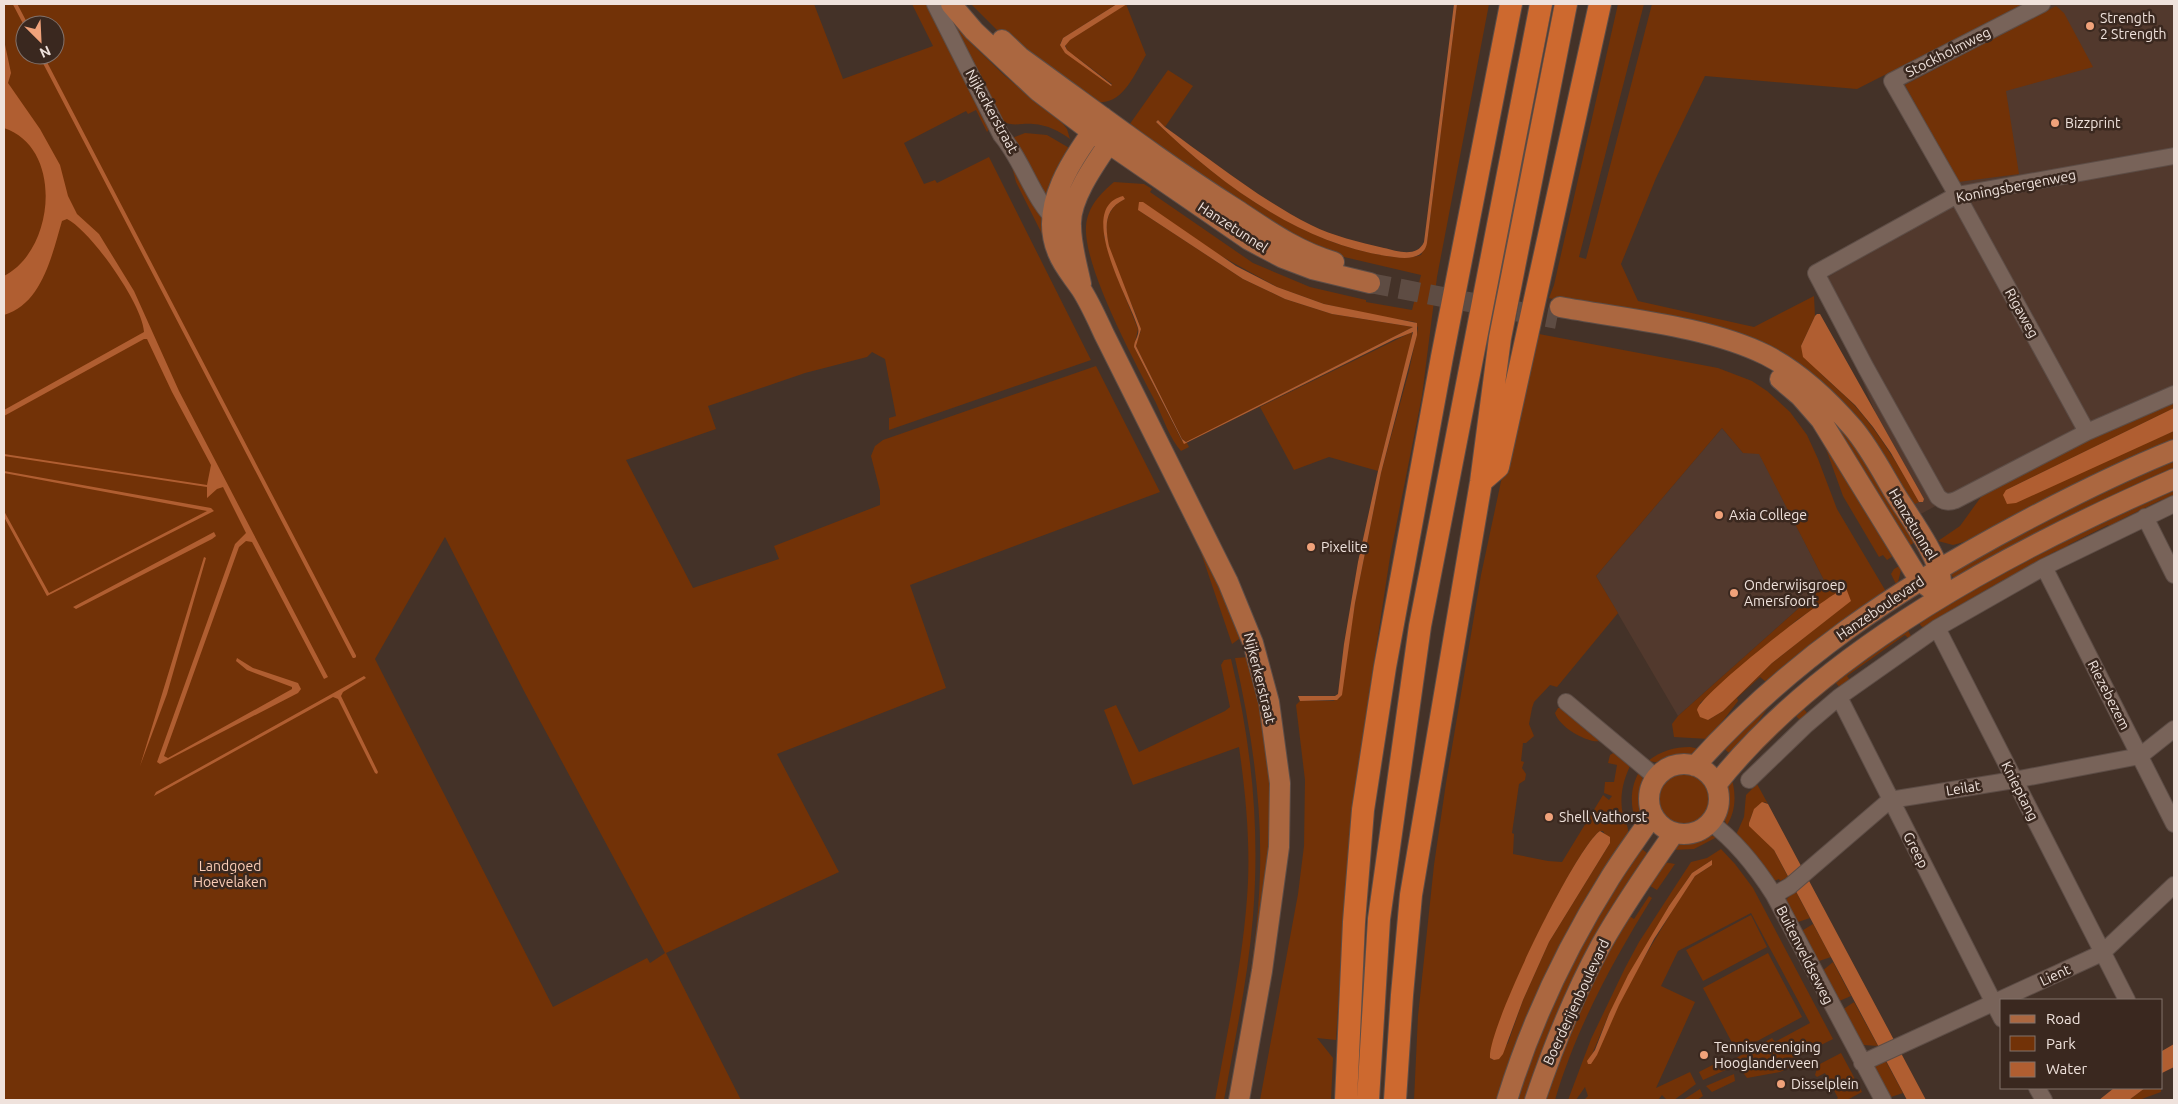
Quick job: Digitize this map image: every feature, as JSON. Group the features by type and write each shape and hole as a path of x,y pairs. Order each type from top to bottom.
{"highway":[{"path":"1346,1100 1354,922 1368,782 1385,667 1442,357 1511,4"},
{"path":"1368,1100 1379,919 1420,626 1541,4"},
{"path":"1395,1100 1411,895 1481,482 1500,338 1566,4"},
{"path":"1481,482 1498,467 1600,4"}],"main road":[{"path":"951,4 974,31 1038,91 1106,130"},
{"path":"967,4 985,24 1020,56 1106,130"},
{"name":"Nijkerkerstraat","path":"1106,130 1060,186 1054,204 1052,232 1058,253 1082,291 1232,590 1253,643 1269,702 1279,776 1279,847 1266,946 1240,1100"},
{"name":"Nijkerkerstraat","path":"1082,291 1070,226 1077,198 1106,130"},
{"name":"Hanzetunnel","path":"1106,130 1188,179 1287,243 1317,257 1371,277"},
{"name":"Hanzetunnel","path":"1559,313 1720,337 1765,355 1794,372 1824,398 1853,429 1903,505 1940,568 1942,598 1920,581 1827,428 1812,408 1789,385 1757,365 1720,350 1559,313"},
{"name":"Hanzeboulevard","path":"1695,766 1759,701 1810,656 1854,623 1940,568 2048,509 2174,450"},
{"name":"Hanzeboulevard","path":"1716,785 1746,749 1815,686 1891,630 1942,598 2052,536 2174,479"},
{"path":"1676,765 1695,766 1703,770 1716,785 1718,804 1716,813 1710,822 1698,831 1689,834 1674,832 1664,828 1653,815 1649,798 1656,778 1667,769 1676,765"},
{"name":"Boerderijenboulevard","path":"1506,1100 1532,1029 1560,966 1610,877 1653,815"},
{"name":"Boerderijenboulevard","path":"1535,1100 1559,1034 1592,962 1633,892 1674,832"}],"street":[{"name":"Nijkerkerstraat","path":"934,4 1002,135 1013,149 1040,202 1060,224 1070,226"},
{"name":"Stockholmweg","path":"1957,195 1892,81 2042,4"},
{"name":"Koningsbergenweg","path":"2087,432 1950,502 1943,501 1938,497 1866,368 1816,273 1957,195 2174,156"},
{"name":"Rigaweg","path":"1957,195 2087,432"},
{"path":"2087,432 2174,394"},
{"path":"1749,780 1805,726 1839,697 1937,628 2044,567 2174,504"},
{"path":"2145,517 2174,575"},
{"name":"Riezebezem","path":"2044,567 2174,824"},
{"name":"Knieptang","path":"1937,628 2126,999"},
{"name":"Greep","path":"1839,697 2000,1015"},
{"path":"1566,702 1656,778"},
{"name":"Leilat","path":"1890,800 2014,780 2140,756 2174,729"},
{"path":"1774,895 1790,886 1890,800"},
{"name":"Buitenveldseweg","path":"1710,822 1726,834 1758,870 1774,895 1883,1100"},
{"name":"Lient","path":"2003,999 2102,953 2174,884"},
{"name":"Lient","path":"1862,1062 2000,1000"}],"shaded area":[{"path":"1988,4 2174,4 2174,390 1987,478 1919,515 1907,494 1823,280 1952,204 1878,63"},
{"name":"Axia College","path":"1722,428 1743,453 1759,453 1826,584 1678,716 1596,576"}],"green space":[{"name":"Landgoed Hoevelaken","path":"4,4 814,4 843,79 933,46 912,4 929,4 991,126 987,132 976,110 968,114 966,111 904,143 924,184 935,180 937,183 989,157 1091,360 889,430 889,418 896,416 885,359 872,352 867,357 805,373 708,406 716,429 626,460 693,588 779,559 774,546 880,505 880,491 871,456 875,446 883,440 1096,366 1160,492 910,585 946,688 777,754 839,872 666,953 741,1100 4,1100","holes":["445,537 525,693 665,953 650,963 647,958 553,1007 375,659"]},
{"path":"944,4 973,45 1005,76 1060,120 1067,129 1070,139 1048,127 1033,124 1013,124 1002,121"},
{"path":"971,4 1117,4 1063,38 1060,44 1067,50 1065,43 1126,4 1146,55 1133,79 1121,93 1107,102 1098,102 1008,41","holes":["1070,53 1112,84 1111,86"]},
{"path":"1457,4 1489,4 1437,277 1422,396 1390,557 1366,714 1356,789 1344,910 1336,1040 1317,1038 1333,1058 1331,1100 1260,1100 1298,894 1304,846 1305,780 1296,705 1300,701 1333,701 1340,698 1355,603 1381,473 1409,371 1418,328 1415,322 1324,304 1277,287 1138,210 1243,279 1285,299 1332,314 1413,327 1187,442 1182,439 1136,346 1140,327 1113,259 1108,240 1107,223 1112,209 1125,199 1119,197 1104,220 1104,236 1114,269 1138,329 1134,347 1182,441 1187,443 1189,447 1181,451 1170,434 1112,315 1087,244 1087,219 1092,206 1114,182 1144,184 1152,189 1150,192 1253,263 1310,287 1366,300 1366,302 1412,310 1421,275 1344,257 1307,244 1127,128 1168,70 1193,86 1165,127 1158,120 1156,122 1204,165 1230,185 1286,221 1315,235 1345,246 1393,257 1404,258 1421,255 1427,243"},
{"path":"1618,4 1644,4 1579,257 1586,259 1652,4 2024,4 1857,89 1705,76 1656,178 1621,264 1638,301 1754,327 1814,296 1815,316 1801,346 1818,371 1848,398 1873,428 1919,502 1911,506 1788,364 1549,298 1554,285"},
{"path":"2056,6 2064,13 2093,67 2006,91 2019,174 1958,182 1905,85"},
{"path":"1025,133 1047,135 1071,149 1049,201 1012,138"},
{"path":"1008,152 1047,224 1053,256 1016,182"},
{"path":"1412,332 1378,471 1329,457 1294,470 1260,407"},
{"path":"1539,334 1718,368 1752,381 1767,391 1790,412 1807,435 1837,509 1888,595 1766,682 1760,677 1737,698 1738,701 1709,739 1674,737 1672,724 1678,716 1826,584 1759,454 1743,453 1722,428 1596,576 1618,613 1557,687 1550,685 1534,702 1529,724 1534,736 1526,743 1523,743 1521,761 1524,762 1522,768 1526,774 1525,780 1519,784 1512,833 1514,834 1513,854 1562,862 1603,795 1609,800 1612,796 1604,793 1605,782 1614,782 1617,765 1608,763 1610,755 1615,752 1631,764 1624,782 1622,795 1623,815 1628,834 1503,1100 1414,1100 1418,1016 1434,865 1481,575 1509,444","holes":["1844,588 1844,606 1772,663 1723,711 1708,720 1700,703 1797,620","1600,831 1603,831 1610,843 1549,942 1523,1000 1508,1043 1494,1060 1491,1059 1503,1013 1535,940 1572,869 1588,844"]},
{"path":"1798,381 1844,432 1871,469 1916,541 1908,547"},
{"path":"2174,398 2174,408 2006,490 2138,446 2174,431 2174,446 2086,478 1964,542 1953,545 1938,541 1960,526 1986,490"},
{"path":"1800,401 1896,554 1887,560 1883,555 1879,557 1843,496 1826,449"},
{"path":"2174,454 2174,475 1955,579 1951,575 1951,568"},
{"path":"2174,483 2174,498 2164,504 2161,500 2120,520 2122,524 2111,529 2108,525 2068,545 2069,550 2059,555 2056,551 2016,573 2018,577 2007,583 2005,579 1965,602 1967,606 1954,609 1926,629 1921,626 1917,619"},
{"path":"1196,538 1243,636 1232,644"},
{"path":"1901,565 1897,586 1891,574 1894,569"},
{"path":"1906,626 1911,636 1908,638 1905,635 1847,676 1852,683 1842,690 1836,683 1804,709 1810,717 1803,723 1796,716 1742,769 1763,739"},
{"path":"1839,646 1771,703 1734,757 1722,747 1745,718"},
{"path":"1249,657 1257,686 1272,776 1272,844 1232,1100 1228,1100 1253,958 1259,901 1260,845 1257,791 1246,711 1235,658"},
{"path":"1231,659 1249,755 1255,819 1255,884 1248,962 1224,1100 1215,1100 1238,974 1247,898 1247,822 1239,747 1133,785 1104,710 1116,705 1139,752 1230,707 1221,665 1224,660"},
{"path":"1558,708 1561,708 1601,741 1589,740 1568,729 1562,724 1555,713"},
{"path":"1690,747 1700,749 1691,758 1662,763 1648,761 1668,750"},
{"path":"1684,771 1699,776 1707,784 1712,799 1707,814 1699,822 1684,827 1669,822 1661,814 1656,799 1661,784 1669,776"},
{"path":"1639,772 1645,783 1644,811 1636,822 1632,797 1634,784"},
{"path":"1730,774 1734,806 1727,825 1722,806"},
{"path":"1757,784 1768,804 1765,802 1756,808 1752,813 1749,824 1774,850 1788,877 1780,881 1779,879 1774,881 1736,835 1744,817 1746,795"},
{"path":"1707,835 1717,837 1694,849 1672,850 1678,840"},
{"path":"1637,845 1652,857 1531,1100 1511,1100 1535,1031"},
{"path":"1721,849 1753,888 1833,1039 1797,1057 1740,1065 1736,1058 1772,1038 1775,1042 1810,1023 1751,913 1678,951 1661,986 1695,1002 1656,1088 1690,1072 1696,1084 1674,1100 1667,1100 1662,1095 1658,1100 1584,1100 1588,1096 1585,1087 1576,1100 1568,1100 1591,1039 1639,942 1691,862 1707,858","holes":["1712,860 1712,865 1695,876 1675,906 1635,973 1588,1064 1609,1014 1669,906 1692,873"]},
{"path":"1664,862 1675,864 1657,890 1647,884"},
{"path":"1795,890 1810,918 1795,923 1785,901"},
{"path":"1649,896 1652,898 1623,946 1585,1021 1555,1100 1538,1100 1580,994 1628,915 1634,919"},
{"path":"1751,915 1767,947 1703,981 1686,950"},
{"path":"1813,924 1831,957 1816,962 1800,932"},
{"path":"1768,953 1802,1017 1737,1052 1703,988"},
{"path":"1833,962 1851,996 1837,1002 1821,972"},
{"path":"1854,1002 1878,1046 1864,1045 1861,1047 1842,1010"},
{"path":"1841,1053 1862,1092 1847,1100 1835,1100 1838,1098 1825,1073 1817,1077 1815,1075 1818,1065"},
{"path":"1726,1058 1730,1068 1703,1080 1699,1072"},
{"path":"1884,1058 1903,1093 1888,1098 1874,1070 1874,1065"},
{"path":"1797,1064 1780,1072 1747,1078 1742,1071 1779,1065"},
{"path":"1734,1074 1735,1081 1712,1092 1706,1086"},
{"path":"1700,1089 1703,1096 1697,1100 1683,1100"},
{"path":"2144,1089 2161,1089 2161,1092 2139,1100 2129,1100"}],"water":[{"path":"1117,4 1127,4 1070,40 1065,46 1067,50 1111,86 1065,53 1060,45 1063,38"},
{"path":"1454,4 1457,4 1427,243 1422,252 1414,257 1399,258 1360,251 1327,240 1296,226 1265,209 1235,189 1207,168 1156,122 1158,120 1255,192 1311,225 1337,236 1401,252 1412,252 1421,247 1424,242"},
{"path":"4,40 11,73 8,83 40,129 60,165 68,196 77,214 99,234 134,291 179,391 328,677 324,679 252,542 246,541 239,547 164,756 168,758 292,689 292,687 247,670 236,661 237,658 253,668 298,683 301,689 298,693 160,764 157,762 235,544 246,533 223,487 217,489 207,498 207,487 4,456 4,454 207,485 211,465 172,392 147,339 4,416 4,410 144,332 135,305 114,270 89,238 67,219 62,221 44,277 28,300 17,309 4,315 4,276 21,263 34,245 42,223 46,200 44,177 36,156 23,139 4,128"},
{"path":"1123,196 1125,199 1113,208 1108,219 1109,246 1141,329 1136,346 1182,439 1186,442 1413,327 1332,314 1285,299 1243,279 1138,210 1139,202 1143,202 1236,266 1277,287 1324,304 1417,323 1417,335 1381,473 1355,603 1342,695 1337,700 1300,701 1298,696 1335,696 1338,694 1344,644 1358,562 1378,471 1413,332 1395,339 1184,444 1134,347 1138,328 1117,278 1104,236 1104,218 1109,204"},
{"path":"1817,314 1820,314 1924,499 1923,502 1919,502 1891,453 1855,405 1803,357 1801,346"},
{"path":"2174,408 2174,431 2016,503 2007,504 2003,495 2006,490"},
{"path":"4,471 211,508 214,511 47,596 4,517 4,511 49,593 207,511 4,473"},
{"path":"214,532 216,536 212,539 76,609 73,607"},
{"path":"204,557 206,558 167,694 140,766"},
{"path":"1846,588 1851,601 1772,663 1723,711 1708,720 1700,717 1697,710 1703,700 1740,666 1815,607"},
{"path":"364,676 366,678 343,692 341,696 378,772 377,774 338,699 333,697 154,796 156,792"},
{"path":"1762,802 1768,804 1926,1100 1907,1100 1774,850 1749,826 1754,809"},
{"path":"1600,831 1610,837 1610,843 1549,942 1523,1000 1503,1054 1499,1059 1494,1060 1490,1058 1493,1041 1517,978 1572,869 1588,844"},
{"path":"1712,860 1712,865 1695,876 1654,939 1619,1005 1597,1055 1591,1064 1588,1064 1587,1061 1595,1050 1609,1014 1628,975 1669,906 1692,873"},
{"path":"2174,1044 2174,1067 2163,1072 2163,1050"},
{"path":"2113,1089 2144,1089 2129,1100 2099,1100"}],"waterway":[{"path":"15,4 21,15"},
{"path":"46,65 354,656"}],"tunnel":[{"path":"1370,283 1557,319"}],"place":[{"name":"Strength 2 Strength","path":"2090,26"},
{"name":"Bizzprint","path":"2055,123"},
{"name":"Axia College","path":"1719,515"},
{"name":"Pixelite","path":"1311,547"},
{"name":"Onderwijsgroep Amersfoort","path":"1734,593"},
{"name":"Shell Vathorst","path":"1549,817"},
{"name":"Tennisvereniging Hooglanderveen","path":"1704,1055"},
{"name":"Disselplein","path":"1781,1084"}]}
